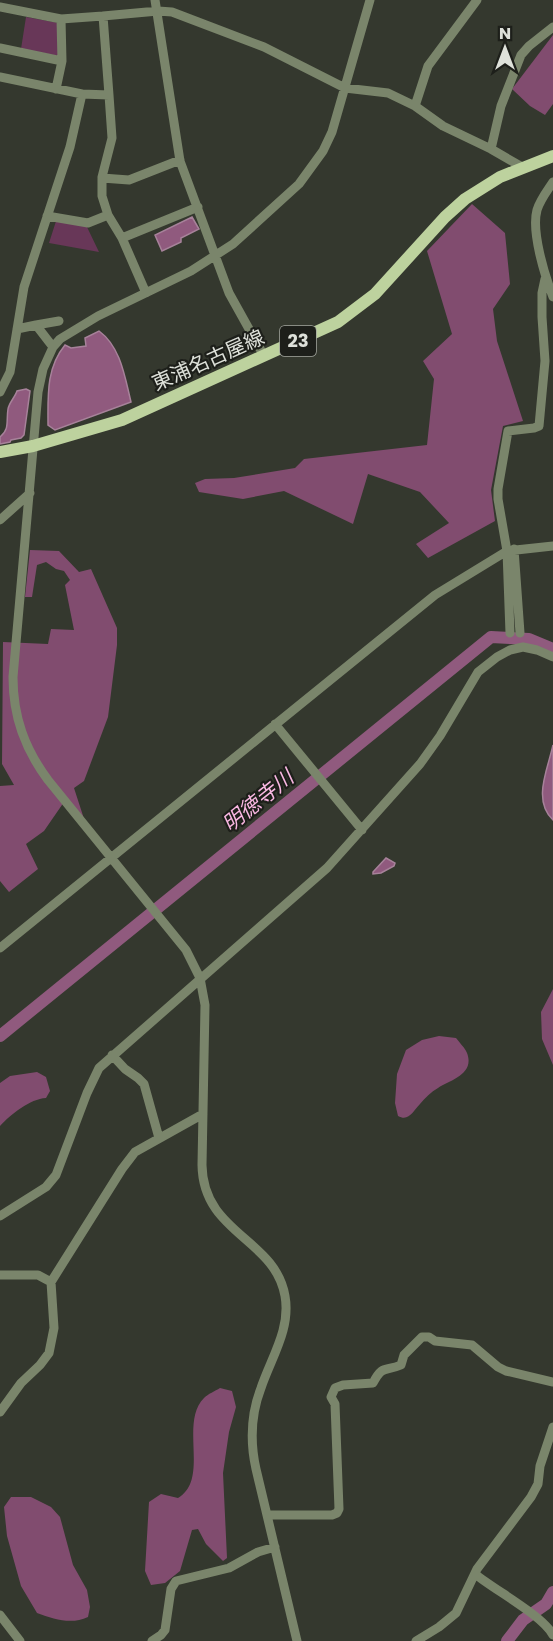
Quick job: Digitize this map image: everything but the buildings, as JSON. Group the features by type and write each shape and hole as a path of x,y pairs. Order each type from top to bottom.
{"main road":[{"name":"東浦名古屋線","path":"0,452 33,446 122,420 338,322 360,307 390,278 445,217 465,199 500,177 553,156"}],"street":[{"path":"155,0 180,160 229,293 264,356"},
{"path":"297,1641 253,1454 253,1418 260,1389 284,1329 287,1311 285,1296 281,1281 269,1262 230,1227 210,1201 202,1174 205,1005 200,978 186,950 40,769 24,742 17,720 13,698 13,677 40,379 52,346 76,328 215,257 233,244 299,184 323,151 332,132 370,0"},
{"path":"415,106 428,66 477,0"},
{"path":"0,7 61,19 172,12 264,47 345,88 388,93 415,106 443,126 522,167"},
{"path":"103,16 112,138 102,178 102,196 108,215 122,238 146,292"},
{"path":"56,89 62,61 61,19"},
{"path":"491,149 501,106 521,55 553,27"},
{"path":"0,48 62,61"},
{"path":"0,77 82,94 109,95"},
{"path":"0,392 10,372 24,287 70,147 82,94"},
{"path":"102,178 129,180 180,160"},
{"path":"553,182 542,199 536,222 545,279 553,297"},
{"path":"122,238 198,207"},
{"path":"47,216 88,223 108,215"},
{"path":"515,633 510,550 498,499 498,489 508,431 539,426 545,361 542,317 545,279"},
{"path":"17,329 59,321"},
{"path":"36,325 52,346"},
{"path":"0,520 30,493"},
{"path":"0,948 435,595 510,550 553,546"},
{"path":"0,1216 46,1187 56,1175 92,1080 99,1068 320,875 420,764 440,736 478,672 497,657 510,650 523,647 553,657"},
{"path":"275,724 362,830"},
{"path":"112,1055 125,1070 144,1084 159,1138"},
{"path":"0,1412 21,1383 49,1353 54,1328 51,1282 135,1152 203,1114"},
{"path":"0,1275 38,1275 51,1282"},
{"path":"267,1515 332,1515 337,1513 339,1509 335,1404 332,1397 335,1388 343,1385 373,1383 380,1371 401,1365 404,1355 422,1337 472,1346 506,1371 553,1382"},
{"path":"416,1641 452,1618 460,1607 475,1574 534,1491 553,1427"},
{"path":"152,1641 162,1635 165,1630 171,1589 176,1581 230,1568 258,1552 275,1547"},
{"path":"475,1574 490,1587 544,1623 553,1635"},
{"path":"0,1615 20,1641"}],"shaded area":[{"path":"26,17 59,23 59,56 21,49"},
{"path":"553,35 553,104 545,115 530,106 512,89"},
{"path":"472,204 505,233 510,284 493,309 497,341 523,421 503,426 491,490 495,521 428,558 416,544 449,523 420,492 368,474 353,524 284,491 243,499 199,492 195,483 205,479 234,478 295,468 304,459 427,445 434,379 423,361 452,334 427,251"},
{"path":"192,217 199,229 181,238 181,242 162,251 155,235"},
{"path":"57,218 87,227 99,252 49,243"},
{"path":"99,331 117,354 131,402 55,430 48,425 49,383 54,363 65,345 71,348 86,346 85,338"},
{"path":"26,389 30,391 24,435 0,444 0,437 6,428 10,404 17,391"},
{"path":"30,550 59,551 79,572 91,569 117,628 117,645 108,717 84,781 74,788 86,825 64,802 44,831 26,844 38,869 9,892 0,881 0,786 14,785 2,764 3,642 48,644 51,629 74,630 65,585 70,580 64,571 46,562 37,565 32,597 25,597"},
{"path":"553,745 553,820 543,803 542,794"},
{"path":"386,858 395,863 394,866 381,873 373,874 373,872"},
{"path":"553,989 553,1065 542,1039 541,1012"},
{"path":"439,1036 456,1038 467,1053 468,1066 455,1079 431,1093 408,1117 398,1116 395,1103 397,1074 406,1050 422,1040"},
{"path":"37,1072 46,1077 50,1091 46,1098 21,1108 0,1126 0,1083 10,1076"},
{"path":"220,1388 232,1391 236,1407 229,1432 223,1473 227,1558 223,1561 206,1544 198,1529 192,1530 180,1571 165,1583 151,1585 145,1571 149,1502 161,1494 178,1498 187,1489 194,1465 193,1436 197,1409 204,1398"},
{"path":"11,1497 31,1497 51,1507 60,1517 73,1565 87,1590 90,1607 88,1617 69,1621 37,1613 21,1586 7,1536 4,1507"}],"waterway":[{"name":"明徳寺川","path":"0,1036 491,637 529,639 553,649"},
{"path":"507,1641 523,1620 546,1604 553,1592"}]}
